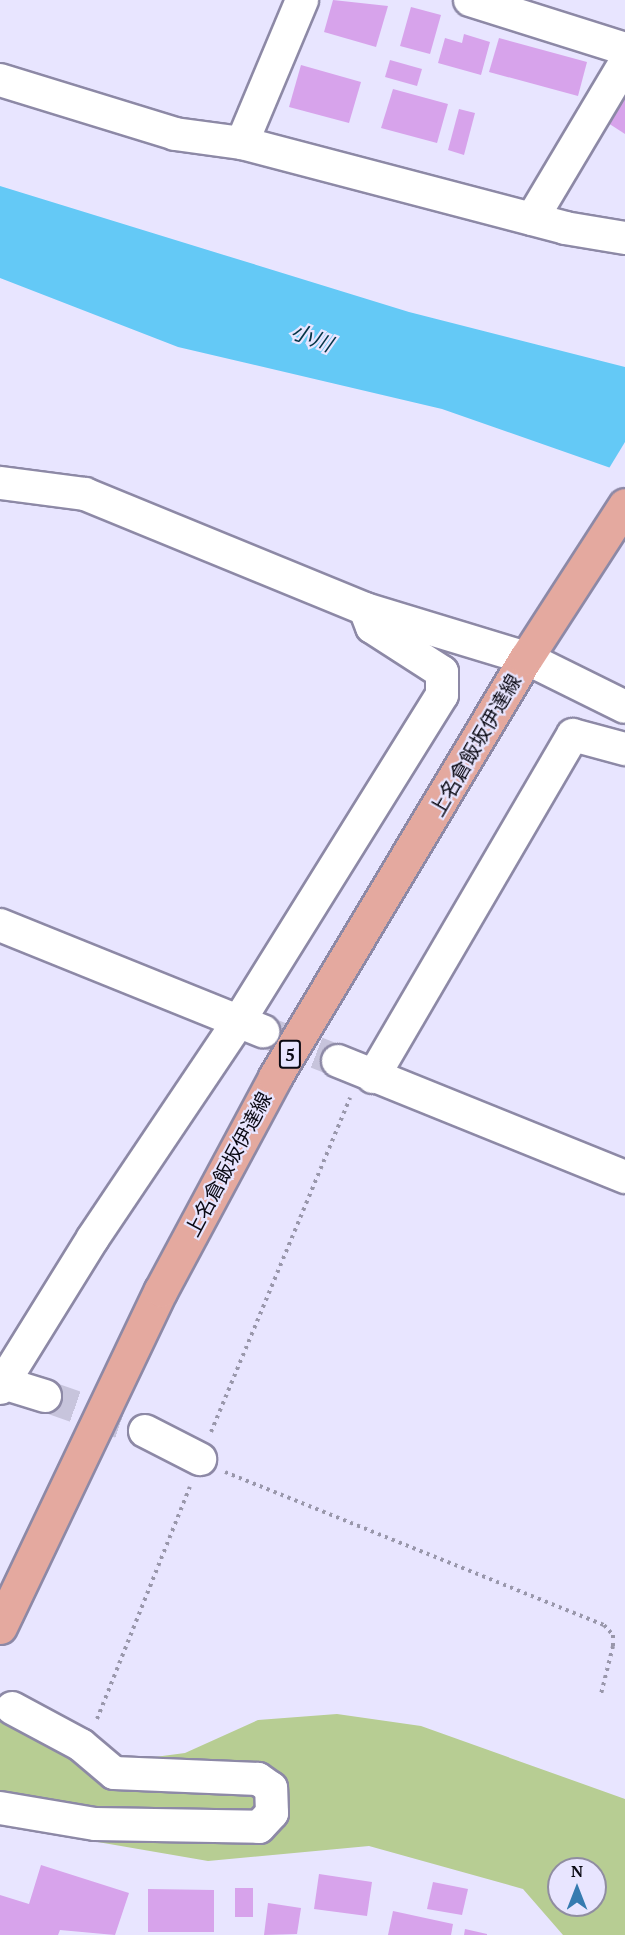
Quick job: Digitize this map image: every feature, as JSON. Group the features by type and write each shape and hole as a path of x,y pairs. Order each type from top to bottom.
{"main road":[{"name":"上名倉飯坂伊達線","path":"0,1627 161,1290 275,1077 526,658 625,505"}],"street":[{"path":"242,143 302,0"},
{"path":"470,0 625,49"},
{"path":"532,219 625,63"},
{"path":"0,80 175,134 242,143 532,219 625,238"},
{"path":"0,483 85,494 365,609 526,658 625,707"},
{"path":"45,1396 2,1386 93,1238 251,1026 442,695 442,672 372,627 365,609"},
{"path":"625,749 573,735 357,1071 625,1178"},
{"path":"0,925 251,1026"},
{"path":"145,1431 200,1459"},
{"path":"0,1808 95,1824 236,1827 259,1827 272,1813 271,1788 258,1779 114,1773 81,1745 12,1708"}],"path":[{"path":"81,1745 108,1702 200,1459 357,1071"},
{"path":"200,1459 604,1625 613,1635 613,1646 602,1694"}],"green space":[{"path":"337,1714 421,1726 625,1799 625,1935 563,1935 547,1917 607,1917 607,1857 547,1857 547,1917 523,1889 369,1846 208,1861 57,1835 0,1815 0,1719 102,1764 185,1753 258,1720"}],"water":[{"name":"小川","path":"0,186 409,312 625,367 625,473 442,409 178,347 0,278"}],"pier":[{"path":"625,442 625,476 608,470"}],"building":[{"path":"333,0 388,6 376,47 324,32"},
{"path":"411,7 441,15 430,54 400,46"},
{"path":"464,34 490,42 481,75 438,63 445,38 462,43"},
{"path":"499,38 587,62 578,96 489,72"},
{"path":"390,60 422,69 417,86 385,77"},
{"path":"301,65 361,82 349,123 289,107"},
{"path":"393,89 448,104 437,143 381,128"},
{"path":"625,96 625,134 608,123"},
{"path":"459,109 475,113 464,155 448,150"},
{"path":"41,1865 129,1893 115,1935 60,1930 58,1935 0,1935 0,1895 29,1904"},
{"path":"319,1874 372,1882 367,1916 314,1909"},
{"path":"433,1882 468,1889 462,1915 427,1909"},
{"path":"235,1888 253,1888 253,1917 235,1917"},
{"path":"148,1889 214,1890 214,1932 148,1932"},
{"path":"268,1903 301,1908 297,1934 264,1935"},
{"path":"393,1911 453,1924 451,1935 388,1935"},
{"path":"465,1929 487,1934 487,1935 464,1935"}],"tunnel":[{"path":"272,1035 338,1061"},
{"path":"45,1396 145,1431"}]}
